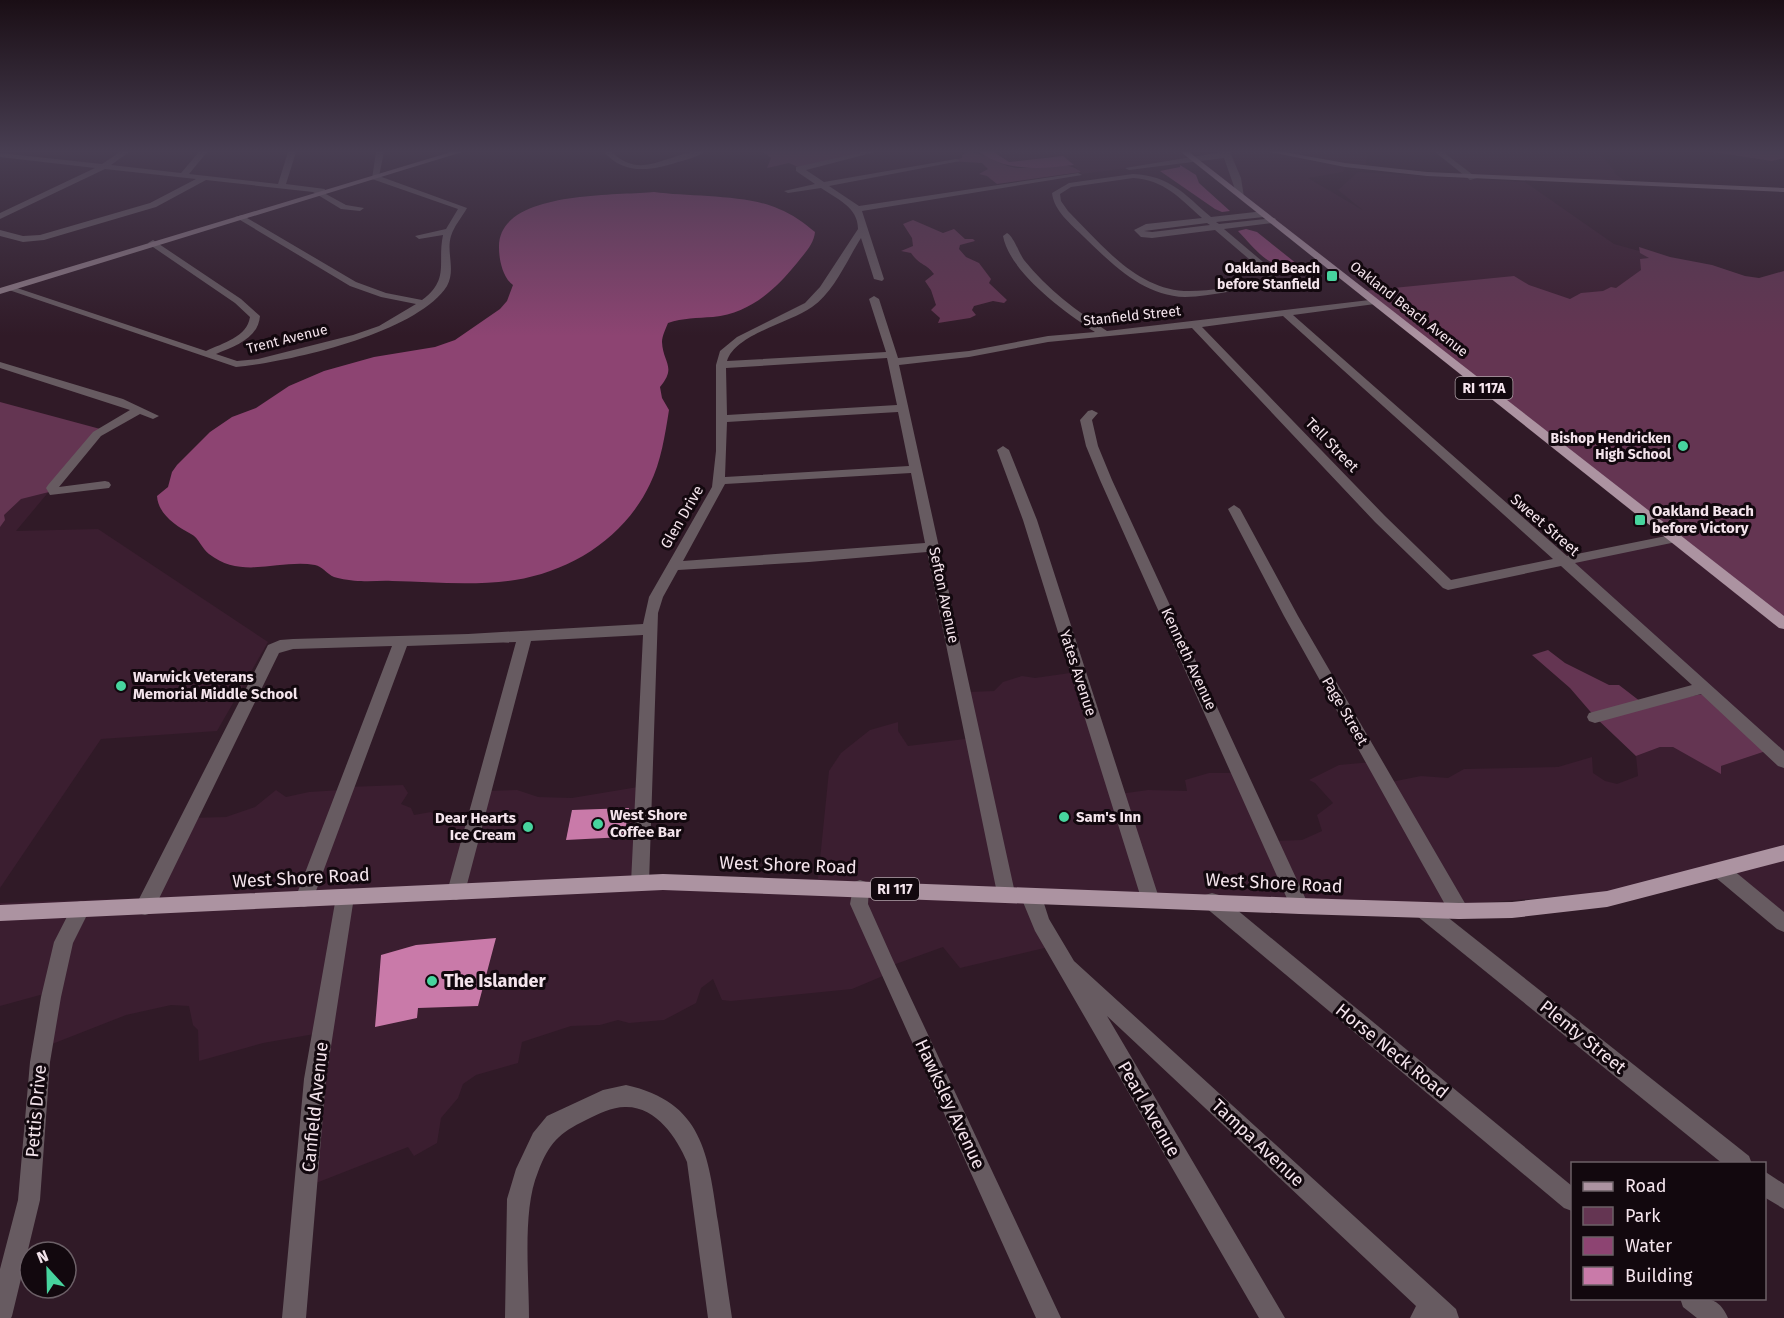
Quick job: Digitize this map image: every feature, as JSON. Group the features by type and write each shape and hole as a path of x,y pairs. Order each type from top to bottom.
{"main road":[{"path":"22,284 250,214"},
{"name":"Oakland Beach Avenue","path":"1264,214 1784,624"},
{"name":"West Shore Road","path":"0,913 640,883 861,888 1006,893 1033,897 1150,898 1460,911 1512,910 1573,904 1721,871 1784,853"}],"street":[{"path":"0,233 23,239 41,238 124,214"},
{"name":"Trent Avenue","path":"4,286 205,355 236,364 258,362 366,334 395,322 424,303 439,290 445,279 447,232 459,214"},
{"path":"860,214 862,229 879,279"},
{"path":"1065,214 1121,268 1165,290 1189,294 1260,285 1270,280 1272,275 1266,269 1202,214"},
{"path":"239,217 353,284 384,295 424,303"},
{"path":"1213,223 1192,230 1152,235 1138,232 1139,228 1182,222 1213,223 1268,217"},
{"path":"1182,222 1192,230"},
{"path":"721,365 723,354 731,344 804,308 816,297 862,229"},
{"path":"419,236 447,232"},
{"path":"1007,236 1011,248 1044,290 1065,308 1105,334"},
{"path":"153,243 238,301 255,316 254,325 246,334 205,355"},
{"name":"Trent Avenue","path":"4,286 22,284"},
{"name":"Sefton Avenue","path":"874,299 892,359 917,469 1006,893"},
{"name":"Stanfield Street","path":"721,365 969,354 1048,339 1194,325 1375,301"},
{"name":"Sweet Street","path":"1285,313 1784,762"},
{"name":"Tell Street","path":"1194,325 1372,510 1448,585 1562,561"},
{"path":"0,365 119,401 153,416"},
{"name":"Glen Drive","path":"640,883 652,605 713,499 722,451 721,365"},
{"path":"721,419 903,408"},
{"path":"105,485 54,492 52,488 97,434 139,410"},
{"name":"Kenneth Avenue","path":"1092,412 1086,420 1092,446 1300,906"},
{"name":"Yates Avenue","path":"1002,450 1033,531 1150,898"},
{"path":"718,481 917,469"},
{"name":"Page Street","path":"1234,509 1297,626 1460,911"},
{"path":"1562,561 1676,538"},
{"path":"674,566 809,558 933,547"},
{"path":"145,907 273,649 280,645 650,629"},
{"path":"456,892 525,636"},
{"path":"304,899 401,641"},
{"path":"1595,717 1704,688"},
{"path":"1721,871 1784,923"},
{"name":"Hawksley Avenue","path":"861,888 859,904 886,966 1049,1318"},
{"name":"Canfield Avenue","path":"294,1318 315,1079 345,897"},
{"name":"Pearl Avenue","path":"1033,897 1032,902 1042,925 1273,1318"},
{"name":"Horse Neck Road","path":"1212,901 1571,1199"},
{"name":"Pettis Drive","path":"0,1316 29,1200 40,1062 51,997 64,942 81,909"},
{"name":"Plenty Street","path":"1424,909 1739,1162"},
{"name":"Tampa Avenue","path":"1069,968 1434,1314"},
{"path":"517,1318 518,1199 527,1169 541,1141 555,1124 604,1101 626,1096 649,1101 668,1113 687,1136 698,1162 720,1318"},
{"path":"1766,1184 1784,1198"},
{"path":"1693,1300 1716,1318"}],"shaded area":[{"name":"Bishop Hendricken High School","path":"1264,214 1570,214 1614,244 1784,291 1784,601 1363,291"},
{"name":"Warwick Veterans Memorial Middle School","path":"0,405 97,434 16,531 98,529 268,642 217,731 101,739 0,888"},
{"path":"1674,538 1784,623 1784,921 1716,864 1603,893 1467,904 1033,890 1057,945 960,968 943,947 893,965 890,973 852,989 731,1001 722,1000 713,979 701,988 696,1003 664,1020 629,1023 618,1020 600,1025 571,1026 522,1042 518,1063 476,1075 463,1084 458,1098 441,1118 437,1143 414,1156 408,1147 311,1185 326,1032 263,1043 199,1061 198,1030 193,1025 189,1006 171,1005 126,1015 47,1046 51,992 0,1006 0,903 144,898 189,818 226,817 255,807 276,790 286,797 309,792 341,790 347,787 403,785 408,793 401,804 411,808 414,815 431,812 438,818 473,816 487,791 517,790 538,797 572,798 644,786 645,876 818,879 829,771 841,753 870,730 898,722 898,731 908,746 973,738 968,692 994,691 1003,682 1022,676 1035,678 1077,672 1119,794 1148,790 1187,791 1185,780 1209,773 1238,773 1274,841 1302,840 1322,831 1317,815 1333,803 1315,783 1309,780 1339,765 1372,762 1386,783 1421,776 1448,778 1464,769 1558,767 1592,757 1593,773 1605,781 1617,784 1638,776 1636,756 1660,747 1673,747 1721,773 1721,766 1769,750 1565,564"}],"green space":[{"path":"913,220 943,233 954,229 965,239 973,239 975,241 960,245 959,249 966,257 979,263 991,279 989,283 1007,300 1004,303 993,301 974,306 972,310 976,315 970,318 938,323 940,318 931,310 936,305 925,281 934,274 911,253 901,251 913,246 912,238 903,224"},
{"name":"Bishop Hendricken High School","path":"1639,247 1670,257 1712,265 1745,276 1759,278 1784,271 1784,623 1363,291 1514,276 1529,285 1570,299 1581,293 1616,288 1641,270 1640,259 1649,258 1640,253"},
{"path":"0,402 104,430 53,491 21,499 4,515 5,520 0,527"},
{"path":"1548,650 1565,663 1609,685 1619,685 1645,705 1708,693 1769,750 1721,766 1721,774 1673,747 1660,747 1636,756 1595,717 1570,688 1532,655"}],"water":[{"path":"790,214 815,232 808,249 789,273 761,299 726,315 668,323 662,342 668,374 660,387 662,398 669,410 657,467 639,503 611,535 576,560 557,569 515,580 469,583 354,581 334,577 315,565 288,564 248,567 222,562 207,552 194,536 164,514 157,496 168,487 172,472 210,432 232,417 256,408 289,386 324,371 374,357 435,347 455,340 500,309 507,301 513,285 502,268 499,248 504,229 517,215"},
{"path":"1246,229 1257,232 1302,268 1290,268 1273,263 1252,247 1238,231"}],"building":[{"name":"West Shore Coffee Bar","path":"629,808 624,837 566,840 572,810"},
{"name":"The Islander","path":"496,938 478,1006 418,1008 417,1018 375,1027 381,955 416,945"}],"place":[{"name":"Oakland Beach before Stanfield","path":"1332,276"},
{"name":"Bishop Hendricken High School","path":"1683,446"},
{"name":"Oakland Beach before Victory","path":"1640,520"},
{"name":"Warwick Veterans Memorial Middle School","path":"121,686"},
{"name":"Sam's Inn","path":"1064,817"},
{"name":"West Shore Coffee Bar","path":"598,824"},
{"name":"Dear Hearts Ice Cream","path":"528,827"},
{"name":"The Islander","path":"432,981"}]}
